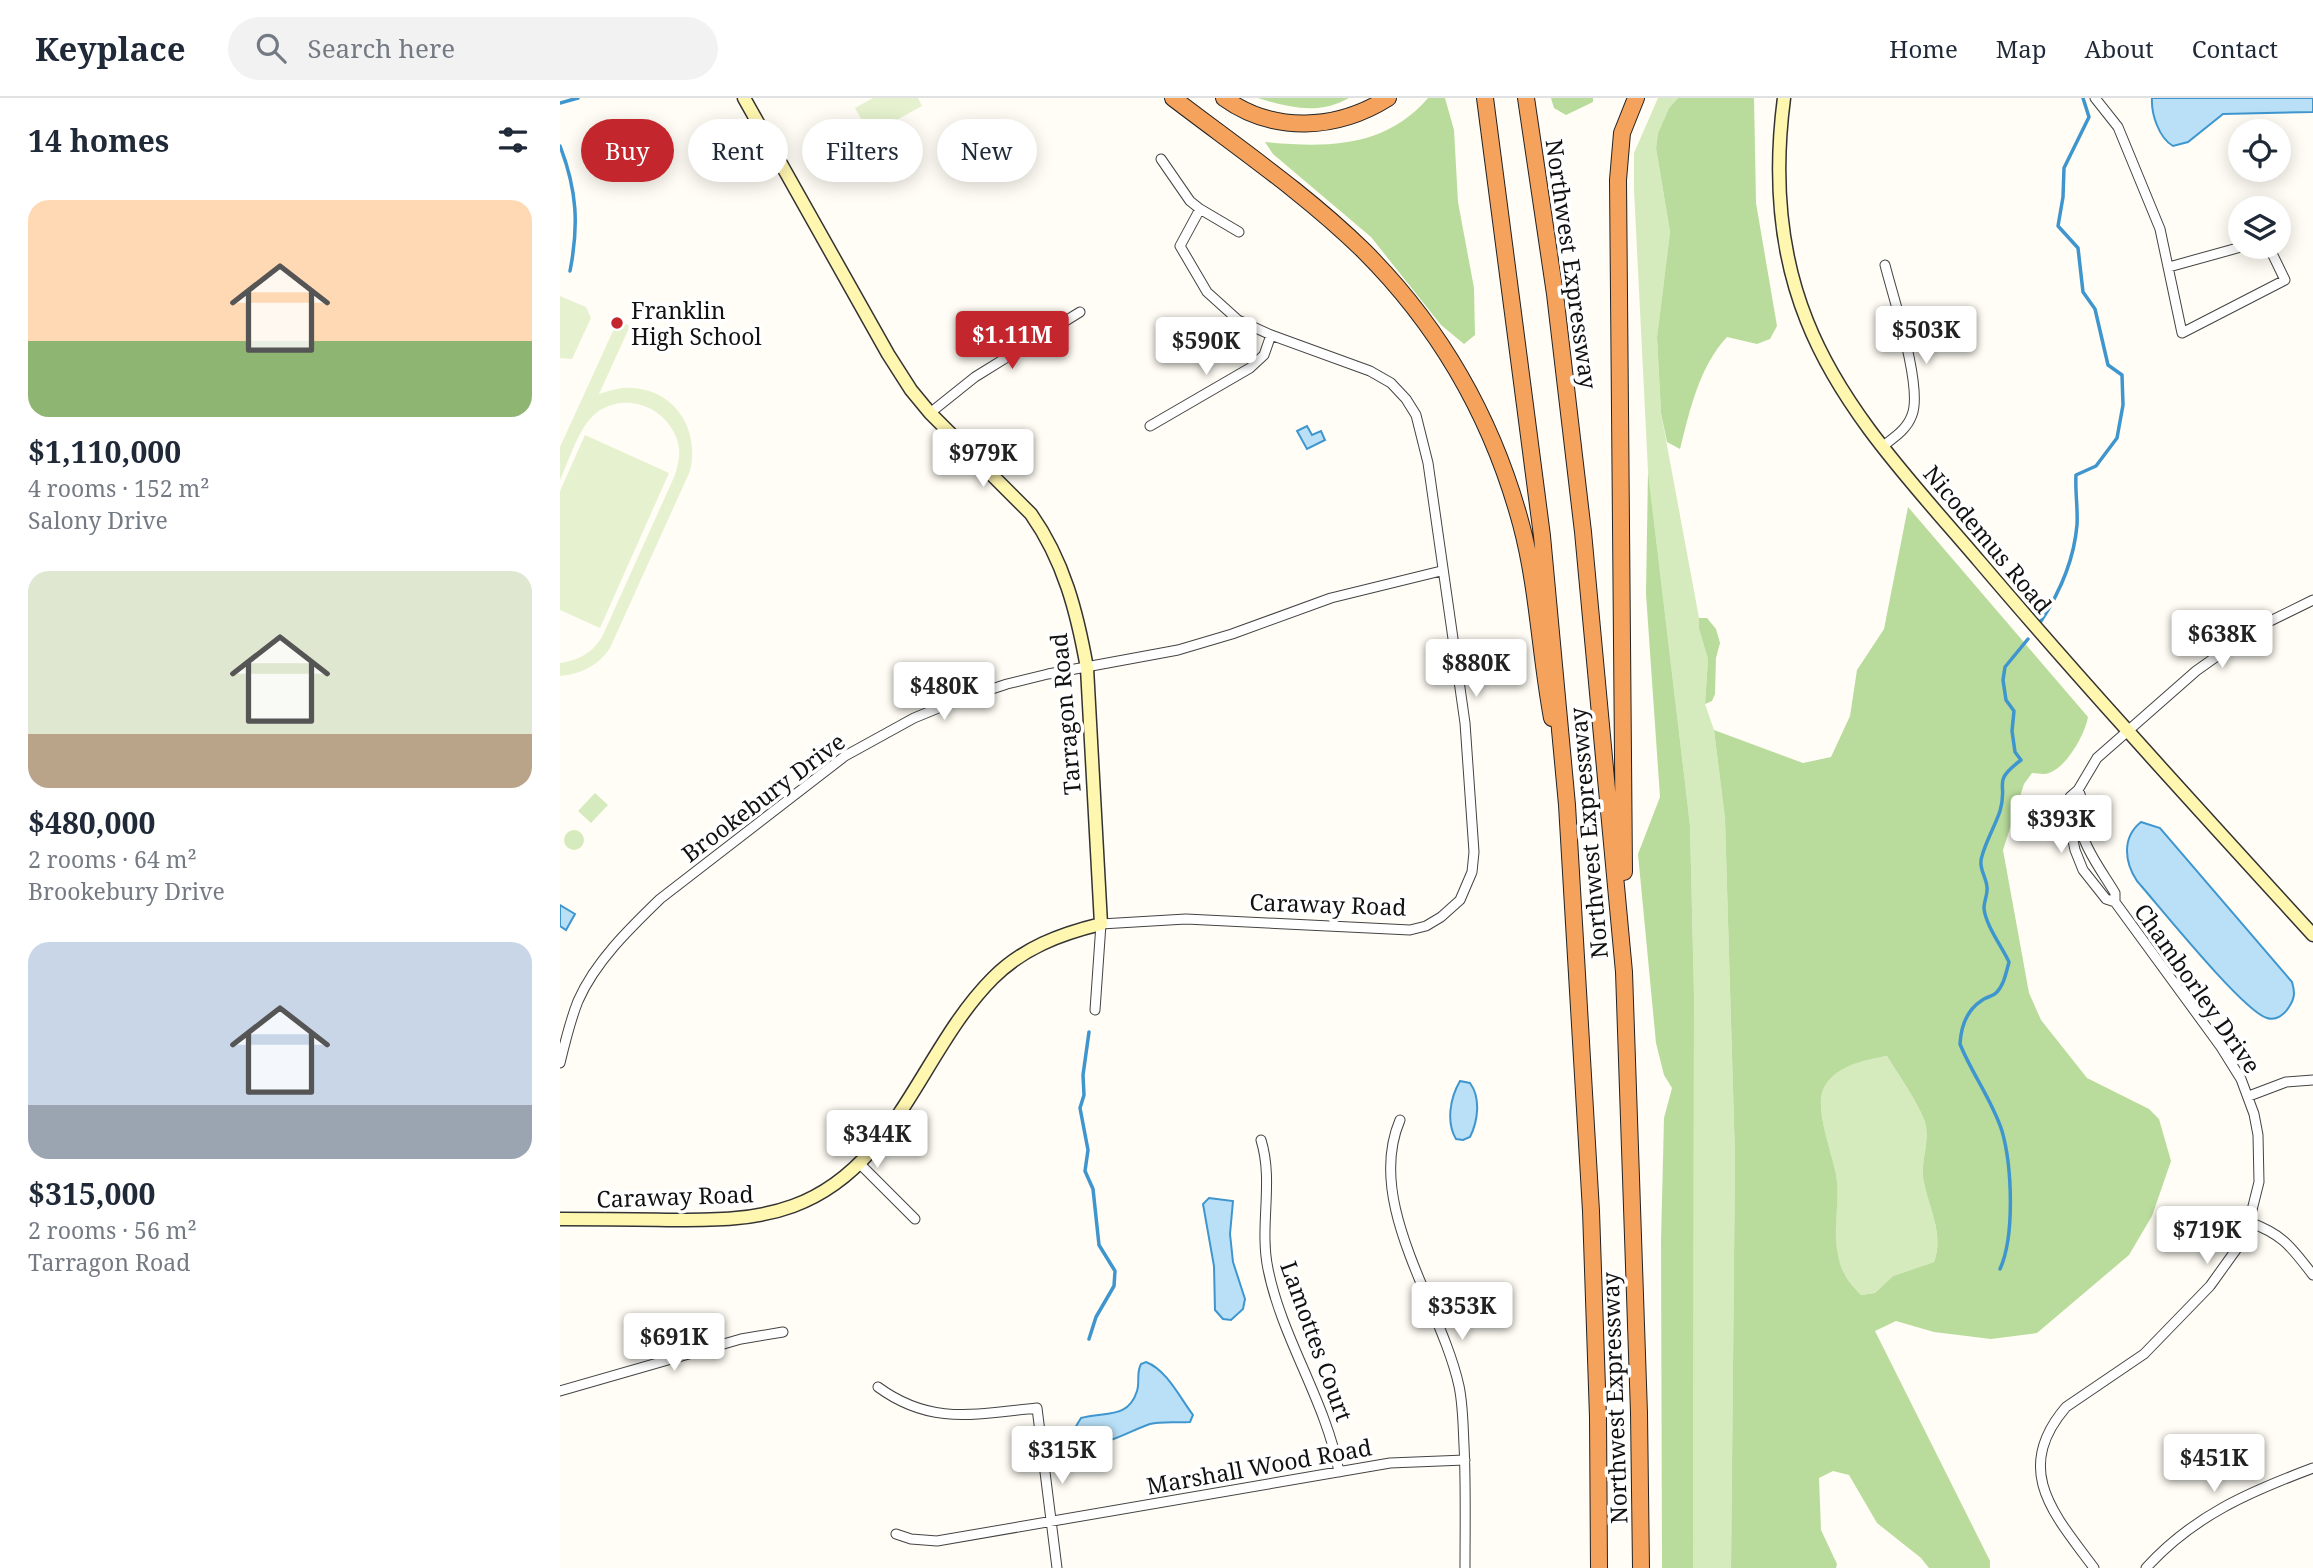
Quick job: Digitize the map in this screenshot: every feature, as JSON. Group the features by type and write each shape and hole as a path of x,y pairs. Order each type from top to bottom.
{"highway":[{"path":"1173,98 1320,211 1362,249 1418,311 1468,387 1493,441 1521,526 1531,571 1547,693 1567,805"},
{"path":"1224,98 1250,113 1271,120 1314,124 1352,116 1388,98"},
{"name":"Northwest Expressway","path":"1485,98 1542,536 1567,805 1591,1211 1598,1417 1599,1568"},
{"name":"Northwest Expressway","path":"1526,98 1555,294 1583,532 1624,972 1639,1413 1641,1568"},
{"path":"1624,972 1618,180 1622,133 1636,98"}],"street":[{"name":"Tarragon Road","path":"744,98 911,390 930,413 1017,498 1043,531 1066,580 1074,603 1087,668 1101,924 1096,1010"},
{"name":"Nicodemus Road","path":"1784,98 1778,186 1781,219 1794,284 1807,322 1825,360 1854,407 1883,446 2047,640 2313,935"},
{"path":"2097,100 2118,127 2160,229 2182,333 2285,281 2275,259"},
{"path":"1161,159 1178,186 1200,209 1239,232"},
{"name":"Caraway Road","path":"560,1219 754,1217 778,1212 812,1198 860,1164 877,1145 962,1016 994,976 1043,943 1076,930 1101,924 1186,919 1410,930 1426,926 1441,917 1460,900 1472,872 1474,835 1465,723 1422,432 1416,415 1391,383 1370,371 1271,335 1238,320 1222,308 1207,292 1181,246 1200,209"},
{"path":"2169,267 2228,251"},
{"path":"1883,446 1907,425 1916,401 1916,387 1885,265"},
{"path":"930,413 975,377 1080,312"},
{"path":"1150,426 1250,368 1264,355 1271,335"},
{"name":"Brookebury Drive","path":"560,1063 574,1010 589,981 638,920 660,899 845,756 914,718 1007,684 1178,650 1233,634 1331,598 1441,571"},
{"name":"Chamborley Drive","path":"2094,1568 2054,1515 2046,1499 2039,1471 2043,1443 2057,1417 2066,1407 2144,1354 2224,1268 2238,1247 2249,1222 2259,1182 2260,1160 2258,1135 2249,1096 2221,1047 2115,902 2106,899 2084,870 2071,840 2067,812 2070,797 2078,790 2097,758 2196,671 2269,620 2313,600"},
{"name":"Chamborley Drive","path":"2078,790 2083,798 2083,838 2115,893 2115,902"},
{"name":"Chamborley Drive","path":"2249,1096 2286,1082 2313,1080"},
{"path":"1400,1120 1393,1136 1391,1153 1391,1176 1396,1207 1403,1234 1454,1364 1463,1413 1465,1568"},
{"name":"Lamottes Court","path":"1261,1140 1265,1156 1264,1232 1268,1268 1285,1321 1328,1427 1339,1472"},
{"path":"860,1164 915,1219"},
{"path":"2249,1222 2273,1231 2282,1238 2313,1275"},
{"path":"560,1391 741,1339 783,1332"},
{"path":"878,1387 897,1401 932,1413 970,1415 1037,1408 1058,1568"},
{"name":"Marshall Wood Road","path":"896,1534 911,1539 937,1541 1390,1463 1465,1460"},
{"path":"2146,1568 2177,1538 2216,1510 2262,1487 2313,1468"}],"green space":[{"path":"873,98 918,98 922,106 899,119 861,119 855,108"},
{"path":"1258,98 1349,98 1327,107 1304,108"},
{"path":"1428,98 1445,98 1454,130 1458,202 1474,288 1475,335 1464,344 1441,325 1371,237 1273,154 1265,142 1311,145 1354,141 1393,127"},
{"path":"1551,98 1593,98 1593,102 1566,115 1554,108"},
{"path":"1658,98 1678,98 1669,108 1658,133 1656,148 1670,232 1657,337 1661,413 1699,629 1708,659 1705,704 1714,730 1725,819 1735,1158 1731,1568 1693,1568 1694,996 1690,825 1648,471 1634,189 1634,153"},
{"path":"1678,98 1754,98 1756,203 1777,326 1770,339 1757,344 1727,337 1717,349 1702,375 1680,449 1667,442 1661,413 1657,337 1670,232 1656,148 1658,133 1669,108"},
{"path":"560,296 586,307 591,318 572,359 560,358"},
{"path":"618,320 630,326 599,394 619,389 648,390 672,405 688,428 692,456 690,471 610,648 600,660 588,668 560,676 560,663 584,655 602,637 675,475 679,459 678,443 666,420 645,406 620,403 608,406 590,419 579,435 560,480 560,447"},
{"path":"585,435 669,473 600,628 560,610 560,491"},
{"path":"1648,471 1690,825 1694,996 1693,1568 1662,1568 1661,1241 1664,1118 1672,1088 1664,1075 1656,1043 1638,854 1660,797 1646,594"},
{"path":"1908,507 2088,717 2079,741 2062,764 2049,773 2032,773 2024,784 2003,850 2029,993 2041,1020 2087,1078 2149,1109 2159,1119 2171,1161 2152,1216 2129,1255 2037,1333 1991,1339 1934,1332 1896,1321 1875,1331 1990,1561 1990,1568 1929,1568 1921,1558 1877,1523 1849,1475 1833,1471 1819,1478 1821,1530 1837,1564 1836,1568 1731,1568 1735,1158 1725,819 1714,730 1803,763 1831,757 1850,716 1857,670 1884,629","holes":["1887,1056 1926,1124 1923,1177 1934,1219 1937,1251 1934,1262 1893,1276 1875,1293 1861,1295 1846,1277 1838,1255 1836,1174 1823,1119 1821,1098 1823,1090 1834,1075 1850,1065"]},
{"path":"1699,618 1707,618 1716,629 1720,643 1716,658 1715,694 1712,701 1705,704 1708,659 1699,629"},
{"path":"595,793 608,805 591,823 578,811"},
{"path":"574,830 581,833 584,840 581,847 574,850 567,847 564,840 567,833"},
{"path":"1887,1056 1926,1124 1923,1177 1934,1219 1937,1251 1934,1262 1893,1276 1875,1293 1861,1295 1846,1277 1837,1254 1836,1174 1823,1119 1821,1098 1828,1082 1842,1069"}],"water":[{"path":"2152,98 2313,98 2313,112 2223,114 2188,142 2173,146 2157,125"},
{"path":"1307,426 1312,435 1321,431 1325,440 1307,449 1297,431"},
{"path":"2141,822 2160,828 2292,982 2293,998 2282,1015 2274,1019 2267,1018 2255,1011 2201,956 2137,881 2127,851 2130,835"},
{"path":"560,905 575,914 566,930 560,926"},
{"path":"1460,1081 1470,1083 1477,1102 1473,1131 1470,1137 1463,1140 1456,1139 1450,1118 1452,1102"},
{"path":"1209,1198 1233,1201 1230,1234 1233,1262 1245,1299 1243,1309 1231,1320 1223,1319 1215,1310 1214,1266 1203,1204"},
{"path":"1146,1362 1160,1371 1172,1385 1193,1415 1190,1422 1150,1424 1095,1444 1076,1442 1074,1432 1081,1418 1114,1413 1128,1406 1137,1391 1141,1364"}],"waterway":[{"path":"560,103 578,98"},
{"path":"2041,621 2060,587 2073,551 2077,525 2076,475 2096,466 2117,438 2123,405 2122,375 2108,365 2095,309 2083,292 2078,248 2058,226 2064,168 2089,117 2083,98"},
{"path":"560,146 570,178 575,208 575,238 570,271"},
{"path":"2000,1269 2010,1220 2010,1181 2005,1146 1993,1109 1960,1044 1968,1015 1976,1005 1999,990 2009,962 1985,914 1987,887 1981,860 2000,811 2003,779 2021,760 2015,752 2012,731 2014,711 2006,700 2003,680 2005,667 2028,639"},
{"path":"1089,1032 1083,1075 1084,1095 1080,1108 1088,1150 1085,1171 1093,1189 1099,1245 1115,1271 1114,1286 1096,1317 1089,1339"}],"place":[{"name":"Franklin High School","path":"617,323"}]}
